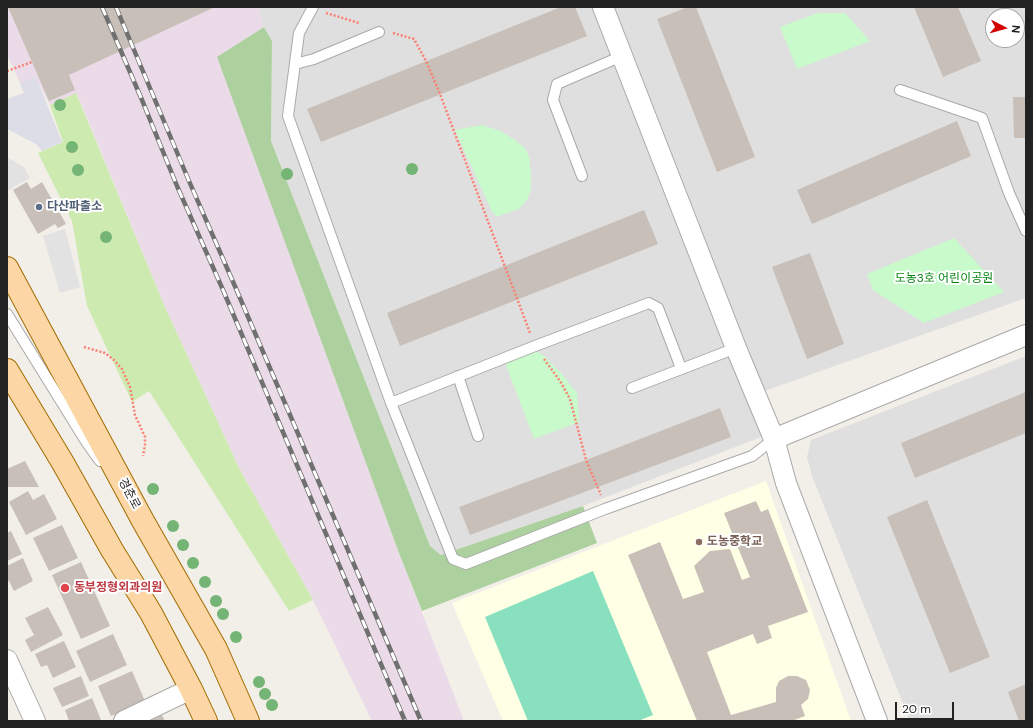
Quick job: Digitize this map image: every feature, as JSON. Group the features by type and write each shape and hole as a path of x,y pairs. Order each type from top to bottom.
{"main road":[{"name":"경춘로","path":"7,268 143,521 216,650 248,721"},
{"path":"7,370 63,463 112,550 151,613 206,721"}],"street":[{"path":"603,7 736,348 774,439 786,483 877,721"},
{"path":"774,439 1026,335"},
{"path":"7,660 35,721"},
{"path":"124,721 191,689"}],"lane":[{"path":"312,8 299,33 288,116 391,403 452,559 466,564 605,509 752,456 774,439"},
{"path":"294,64 314,59 378,32"},
{"path":"582,176 553,100 557,84 622,56"},
{"path":"900,90 982,118 1009,193 1026,231"},
{"path":"391,403 649,303 658,308 681,368"},
{"path":"7,314 87,443 143,521"},
{"path":"632,388 736,348"},
{"path":"458,376 478,436"}],"path":[{"path":"312,8 363,24"},
{"path":"392,32 414,39 426,61 440,94 535,346 560,381 570,399 586,460 603,501"},
{"path":"7,71 32,61"},
{"path":"84,347 105,353 122,369 130,387 135,415 145,437 146,445 143,456"}],"shaded area":[{"path":"7,7 257,7 264,27 218,58 399,553 464,721 372,721 313,600 239,468 165,307 77,94 50,105 36,78 20,83 7,55"},
{"path":"257,7 1026,7 1026,298 756,394 769,434 583,506 441,555 430,546 271,141 272,41 264,27"},
{"path":"36,77 62,142 42,151 36,144 7,129 7,99 24,93 20,83"},
{"path":"7,157 24,167 30,178 7,191"},
{"path":"65,229 80,287 60,293 43,236"},
{"path":"1026,356 1026,721 910,721 812,476 807,457 811,440"},
{"name":"도농중학교","path":"766,481 851,721 503,721 452,603"}],"green space":[{"path":"818,13 845,13 870,41 797,69 780,27"},
{"path":"264,27 272,41 271,141 430,546 441,555 583,506 597,543 422,611 399,553 217,57"},
{"path":"76,93 165,307 239,468 313,600 289,611 149,391 132,402 87,306 72,221 38,153 63,142 50,105"},
{"path":"482,125 501,131 515,140 525,148 529,157 531,189 527,200 519,209 496,217 494,213 493,214 455,130"},
{"name":"도농3호 어린이공원","path":"954,238 1004,292 924,323 873,290 867,274"},
{"path":"535,350 544,356 561,373 577,393 579,422 534,439 504,360"},
{"path":"593,571 653,715 638,721 528,721 485,617"}],"building":[{"path":"8,7 215,7 69,75 75,90 49,101"},
{"path":"561,7 575,7 587,36 321,142 307,109"},
{"path":"688,7 696,7 755,157 717,172 657,19"},
{"path":"914,7 958,7 981,61 943,77"},
{"path":"1013,97 1026,97 1026,138 1014,138"},
{"path":"957,121 971,156 812,224 797,190"},
{"name":"다산파출소","path":"27,182 31,189 42,182 66,224 58,228 55,224 38,234 13,190"},
{"path":"644,210 658,244 400,346 387,313"},
{"path":"810,253 844,344 807,359 772,267"},
{"path":"1026,392 1026,433 915,478 901,443"},
{"path":"720,408 731,437 470,535 459,507"},
{"path":"25,461 39,487 7,487 7,469"},
{"path":"28,491 33,500 44,494 57,519 26,535 9,502"},
{"path":"927,500 990,657 950,673 887,517"},
{"path":"756,501 761,512 768,509 808,612 768,626 772,638 757,644 753,634 707,652 731,715 776,702 776,688 779,681 788,676 797,676 806,680 810,690 808,699 801,705 805,716 792,721 697,721 628,555 660,542 683,599 704,592 694,566 710,551 730,549 742,580 750,577 724,513"},
{"path":"62,525 78,558 49,571 33,538"},
{"path":"11,531 22,554 7,561 7,533"},
{"path":"23,558 33,581 14,591 9,581 7,581 7,566"},
{"path":"81,562 110,626 81,639 52,575"},
{"path":"48,607 63,635 31,652 25,640 34,635 25,618"},
{"path":"113,634 127,665 90,682 76,651"},
{"path":"64,641 76,667 53,678 47,665 41,667 35,654"},
{"path":"132,671 145,701 111,716 98,686"},
{"path":"81,676 89,696 62,707 53,688"},
{"path":"1026,684 1026,721 1019,721 1008,692"},
{"path":"92,698 101,720 69,721 65,710"},
{"path":"162,715 165,721 149,721"}],"railway":[{"path":"102,7 405,721"},
{"path":"116,7 189,181 421,721"}],"place":[{"name":"다산파출소","path":"39,207"},
{"name":"도농중학교","path":"699,542"},
{"name":"동부정형외과의원","path":"65,588"}]}
